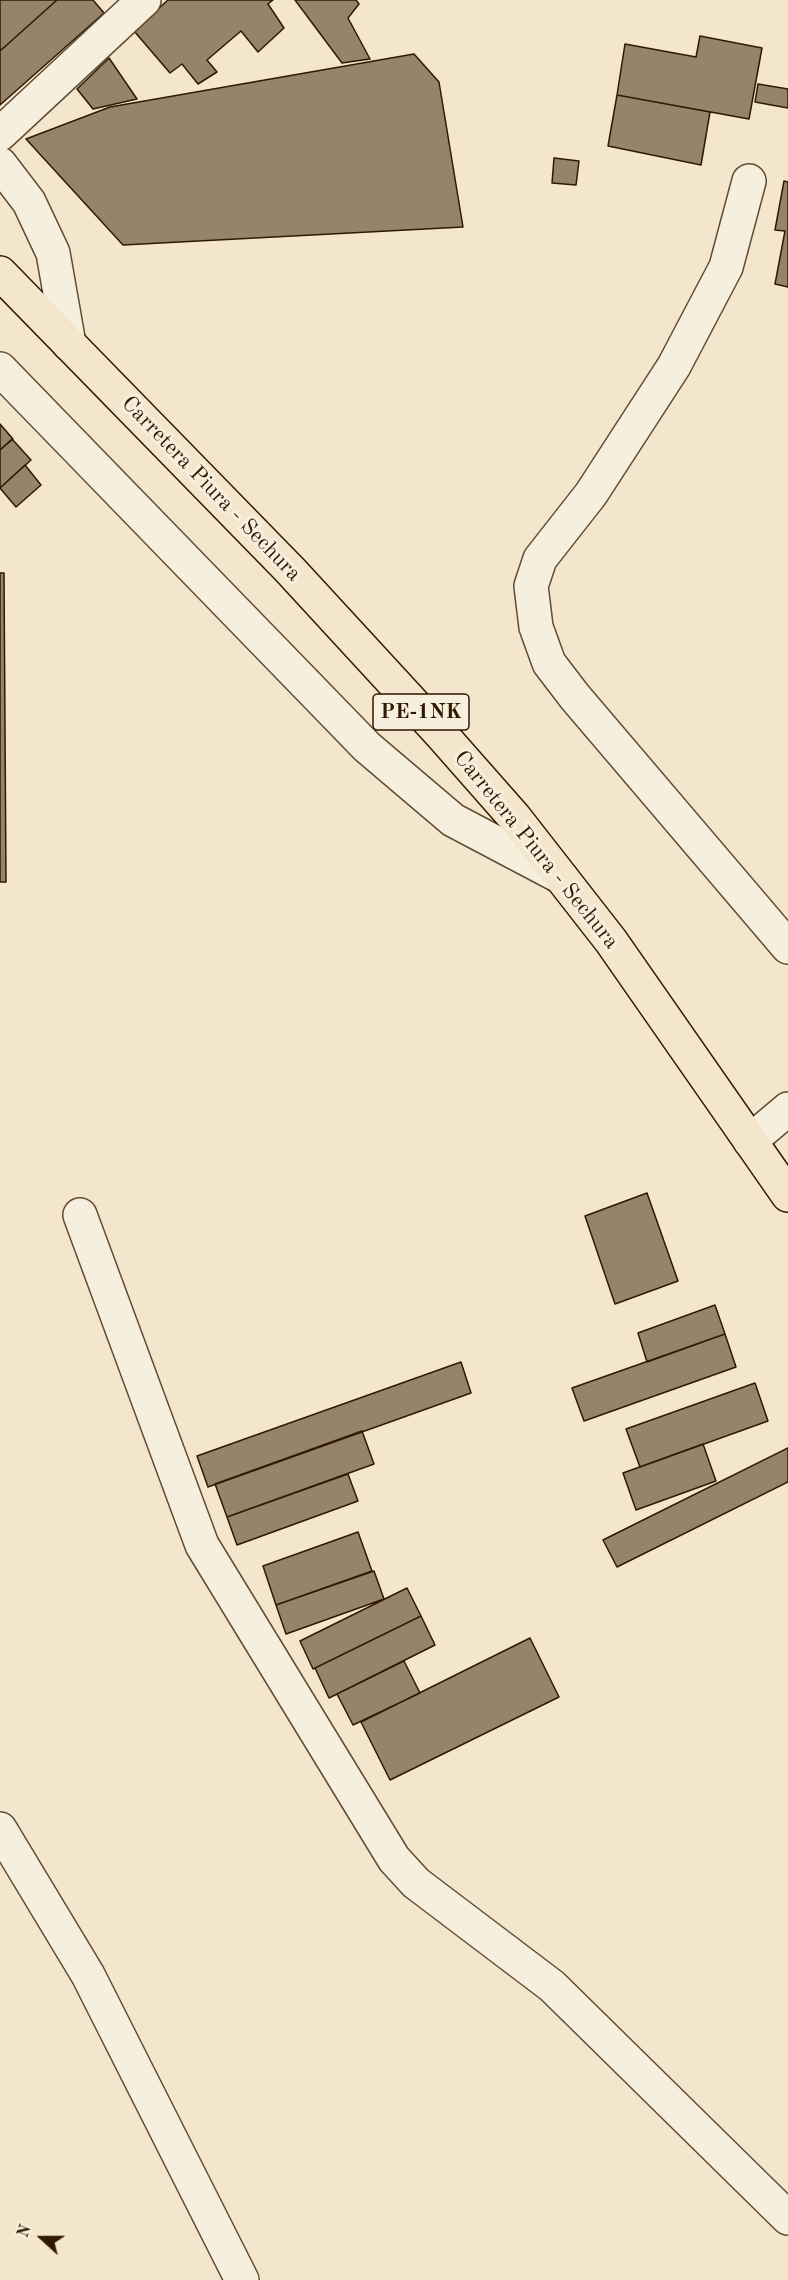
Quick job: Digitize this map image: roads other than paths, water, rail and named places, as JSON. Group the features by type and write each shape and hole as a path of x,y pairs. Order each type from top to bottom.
{"main road":[{"name":"Carretera Piura - Sechura","path":"0,273 290,570 515,818 611,941 788,1195"}],"street":[{"path":"0,134 144,0"},
{"path":"0,164 29,202 53,253 69,344"},
{"path":"749,181 726,267 674,366 591,494 540,559 531,586 536,627 549,663 575,697 788,947"},
{"path":"0,369 367,747 453,820 561,877"},
{"path":"750,1141 788,1109"},
{"path":"80,1215 202,1545 394,1859 416,1883 552,1986 788,2218"},
{"path":"0,1829 88,1975 242,2280"}]}
